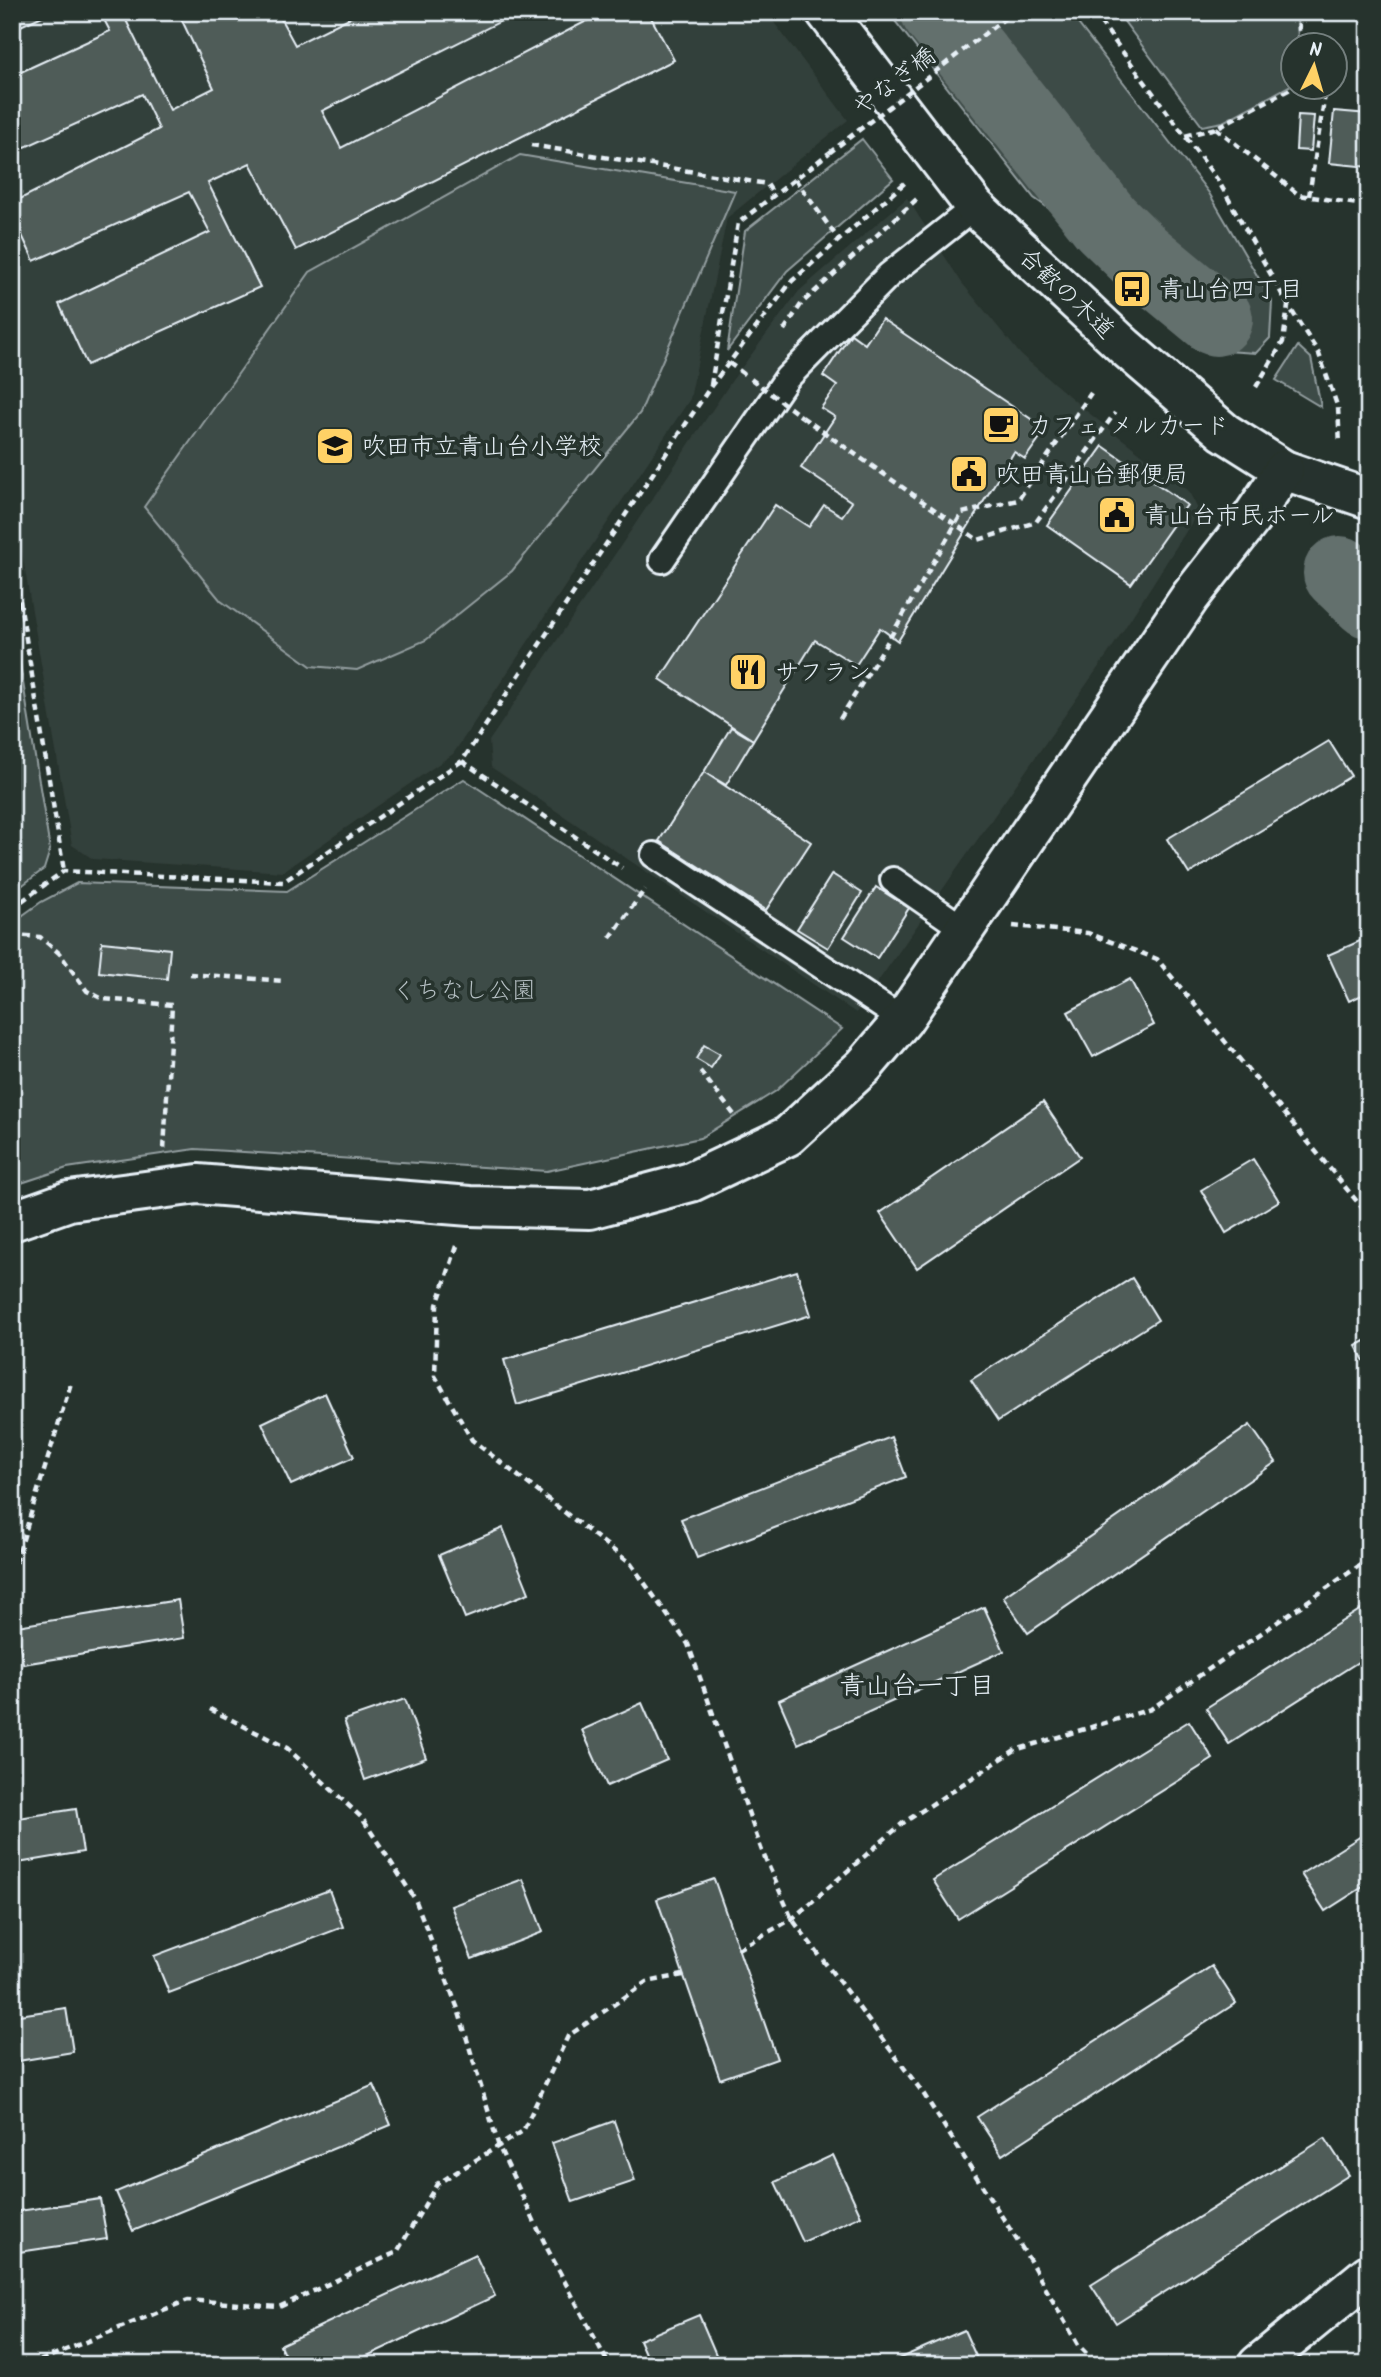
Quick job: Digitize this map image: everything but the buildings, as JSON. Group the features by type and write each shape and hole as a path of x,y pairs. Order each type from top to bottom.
{"street":[{"name":"合歓の木道","path":"826,12 975,207 1125,347 1224,432 1284,470 1369,499"},
{"path":"12,1221 68,1201 198,1184 470,1206 590,1209 691,1182 788,1136 864,1066 903,1020 1190,597 1251,519 1284,470"},
{"path":"1258,2365 1369,2274"}],"lane":[{"path":"662,560 787,378 889,275 975,207"},
{"path":"654,855 903,1020"},
{"path":"893,880 964,929"}],"path":[{"name":"やなぎ橋","path":"711,386 738,223 1013,12"},
{"path":"1093,12 1219,182 1288,305 1320,354 1338,408 1340,444"},
{"path":"1298,12 1299,32"},
{"path":"1185,136 1216,128 1280,94"},
{"path":"1309,196 1324,102"},
{"path":"1216,128 1299,195 1358,204"},
{"path":"531,145 767,184 774,195"},
{"path":"795,179 839,240"},
{"path":"12,908 64,871 283,882 463,761 711,386 792,281 906,181"},
{"path":"1256,387 1283,342 1288,305"},
{"path":"729,363 978,540 1037,522 1115,413"},
{"path":"840,719 962,513 1017,500 1091,393"},
{"path":"12,553 64,871"},
{"path":"610,938 648,886"},
{"path":"1003,925 1088,933 1157,959 1369,1216"},
{"path":"12,935 40,937 59,953 87,990 103,999 172,1006 163,1162"},
{"path":"190,974 284,981"},
{"path":"700,1072 740,1122"},
{"path":"470,1206 437,1305 435,1376 472,1440 631,1564 688,1644 761,1851 792,1919 923,2093 1029,2259 1078,2345 1098,2365"},
{"path":"12,1575 71,1383"},
{"path":"738,1949 792,1919 903,1823 1015,1751 1151,1709 1369,1559"},
{"path":"210,1709 287,1748 362,1818 415,1899 458,2009 499,2147 548,2250 609,2365"},
{"path":"29,2365 188,2300 279,2307 397,2252 437,2184 523,2131 568,2036 646,1982 683,1975"}],"shaded area":[{"name":"吹田市立青山台小学校","path":"12,12 766,12 848,120 727,218 690,399 453,754 282,872 93,859 72,845 12,494"},
{"path":"907,198 962,283 1021,355 1089,413 1188,490 1199,511 1112,648 856,1013 491,767 489,741 733,379 799,291"}],"green space":[{"path":"888,12 1069,12 1209,193 1272,301 1270,338 1256,353 1226,351 1117,257 1034,198"},
{"path":"1117,12 1297,12 1298,32 1280,32 1280,91 1223,122 1202,126"},
{"path":"862,139 893,179 787,271 727,351 745,231"},
{"path":"520,155 735,191 640,413 512,571 426,640 357,670 311,666 221,601 144,507 310,272"},
{"path":"1298,346 1311,358 1321,407 1276,380"},
{"path":"12,614 50,850 44,869 12,893"},
{"name":"くちなし公園","path":"464,779 842,1029 776,1091 700,1138 547,1171 195,1149 67,1168 12,1186 12,923 41,902 77,883 287,891"}],"waterway":[{"path":"938,12 1106,223 1140,256 1216,319"},
{"path":"1340,573 1369,601"}],"place":[{"name":"青山台四丁目","path":"1132,289"},
{"name":"カフェ メルカード","path":"1001,425"},
{"name":"吹田市立青山台小学校","path":"335,446"},
{"name":"吹田青山台郵便局","path":"969,474"},
{"name":"青山台市民ホール","path":"1117,515"},
{"name":"サフラン","path":"748,672"}],"district":[{"name":"青山台一丁目","path":"917,1685"}]}
